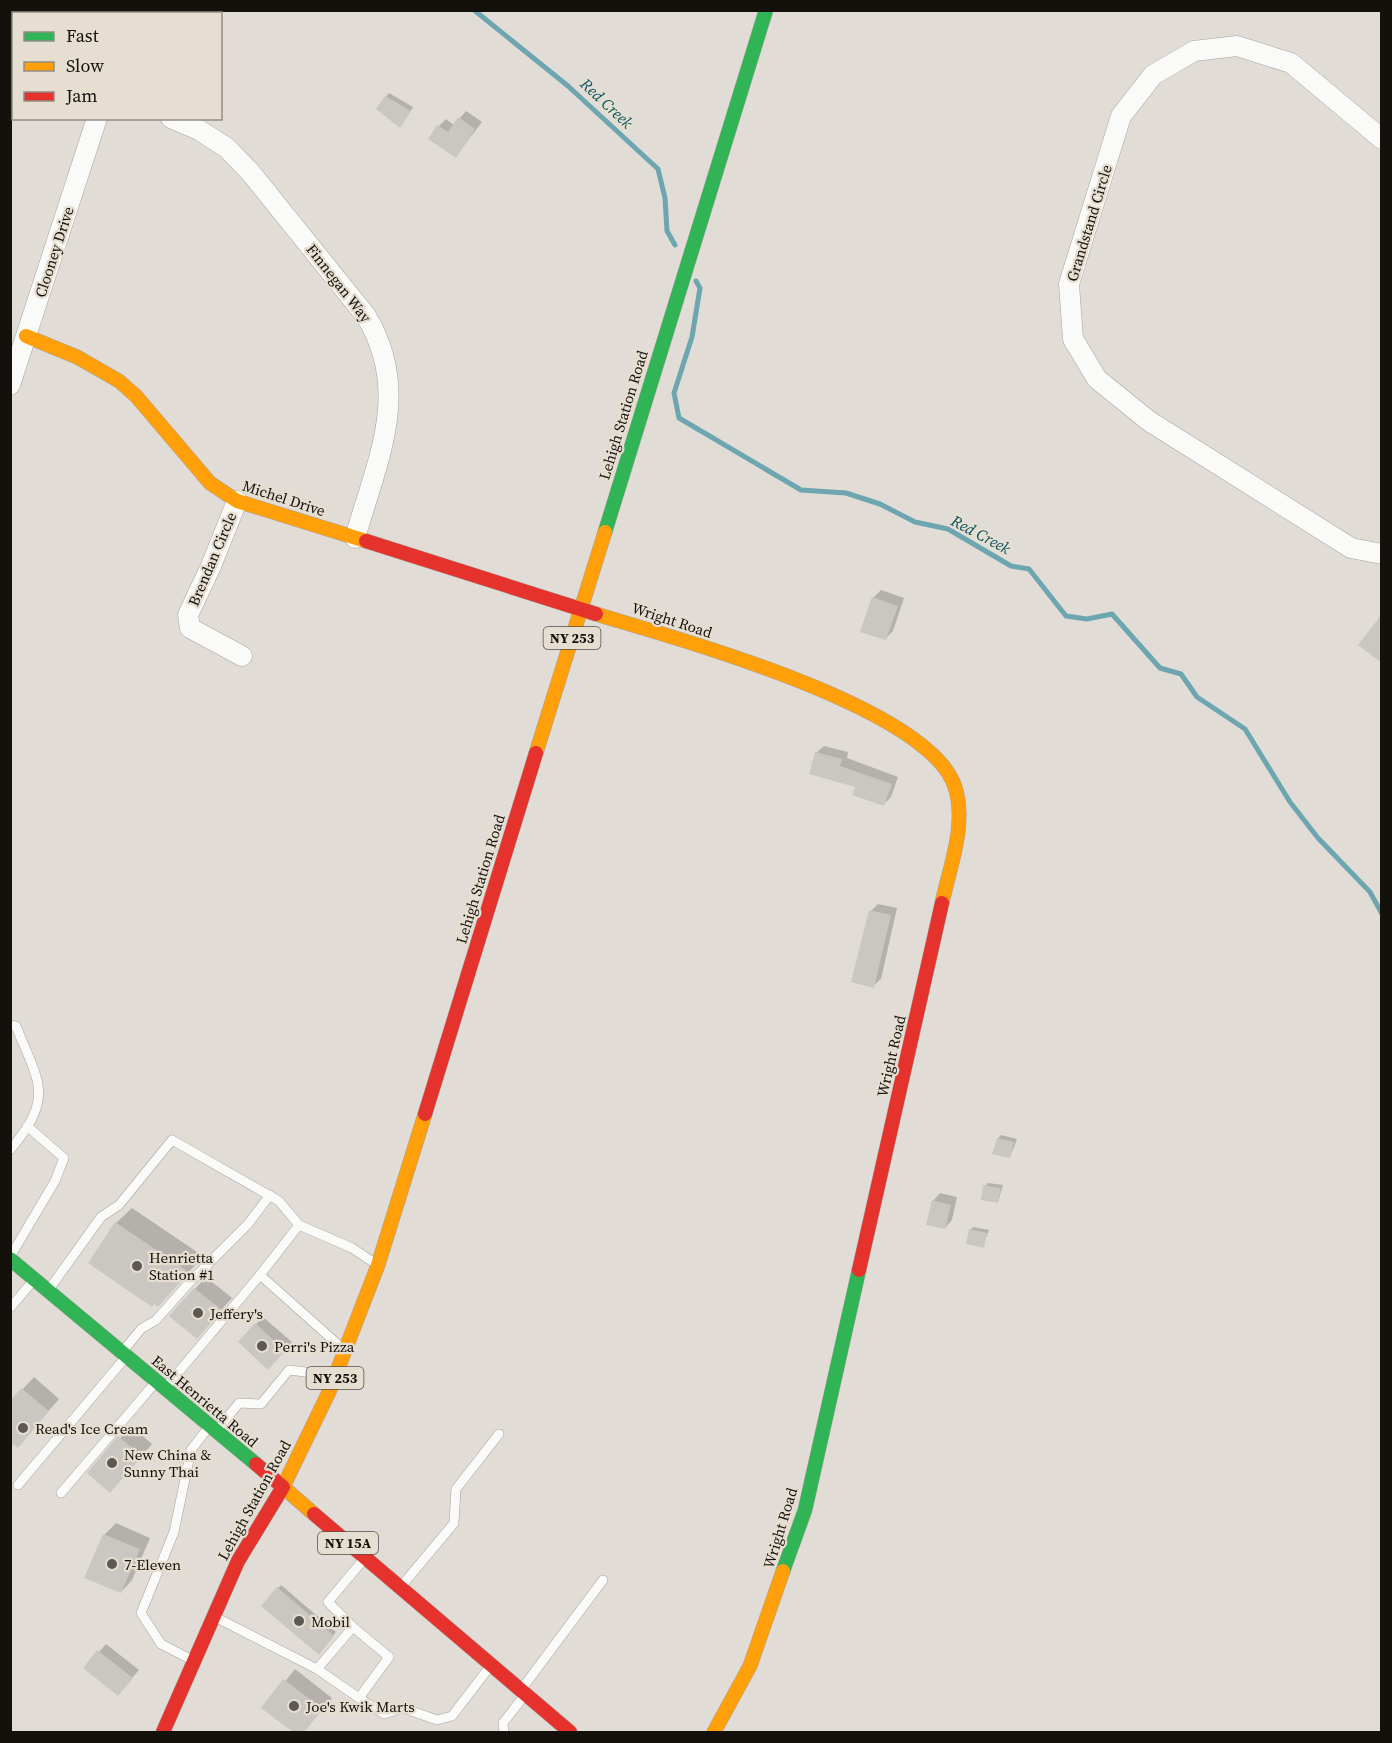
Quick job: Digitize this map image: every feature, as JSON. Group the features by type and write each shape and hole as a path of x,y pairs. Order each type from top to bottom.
{"main road":[{"name":"Lehigh Station Road","path":"163,1732 238,1561 283,1487 336,1376 378,1265 766,10"},
{"name":"Michel Drive","path":"26,336 77,357 119,381 136,396 210,483 237,501 581,608"},
{"name":"Wright Road","path":"581,608 780,671 827,690 865,710 940,763 952,779 959,801 960,822 805,1510 754,1657 714,1732"},
{"name":"East Henrietta Road","path":"10,1258 570,1732"}],"street":[{"name":"Grandstand Circle","path":"1382,139 1291,63 1237,46 1194,51 1153,75 1121,116 1069,284 1073,339 1097,379 1149,421 1323,531 1351,548 1382,554"},
{"name":"Clooney Drive","path":"10,385 97,120"},
{"name":"Finnegan Way","path":"176,120 199,130 227,148 251,173 366,316 377,334 389,373 390,411 355,537"},
{"name":"Brendan Circle","path":"237,501 188,615 190,628 242,656"}],"lane":[{"path":"10,1025 16,1026 41,1089 40,1103 10,1150"},
{"path":"10,1258 55,1181 64,1158 27,1126"},
{"path":"48,1291 101,1218 119,1205 172,1140 279,1201 299,1225 352,1248 378,1265"},
{"path":"18,1485 124,1354 141,1329 156,1320 188,1284 248,1224 270,1195"},
{"path":"61,1493 260,1275 299,1225"},
{"path":"260,1275 345,1350"},
{"path":"10,1308 34,1279"},
{"path":"193,1661 160,1644 141,1613 174,1533 191,1450 239,1403 261,1404 289,1370 336,1376"},
{"path":"400,1587 454,1523 456,1489 499,1434"},
{"path":"359,1698 389,1658 352,1627 328,1602 365,1557"},
{"path":"504,1732 503,1723 603,1580"},
{"path":"213,1615 317,1669 384,1714 404,1708 437,1720 452,1716 491,1665"},
{"path":"317,1669 352,1627"}],"building":[{"path":"385,96 411,111 400,128 376,109"},
{"path":"458,117 475,129 456,158 428,139 437,125 448,132"},
{"path":"872,597 898,606 886,640 860,632"},
{"path":"1382,614 1382,663 1358,645"},
{"path":"815,752 842,759 840,766 892,784 884,806 852,795 855,787 809,774"},
{"path":"869,910 891,915 874,988 851,982"},
{"path":"997,1138 1014,1142 1010,1158 992,1154"},
{"path":"983,1185 1001,1188 998,1203 981,1200"},
{"path":"932,1200 951,1205 945,1229 926,1225"},
{"name":"Henrietta Station #1","path":"115,1222 186,1270 181,1277 183,1279 158,1307 154,1304 152,1307 88,1263"},
{"path":"969,1229 987,1233 984,1248 966,1244"},
{"name":"Jeffery's","path":"194,1288 222,1310 197,1339 169,1316"},
{"name":"Perri's Pizza","path":"255,1323 285,1351 268,1370 238,1342"},
{"name":"Read's Ice Cream","path":"21,1388 49,1411 18,1448 10,1442 10,1401"},
{"name":"New China & Sunny Thai","path":"118,1436 142,1456 110,1493 87,1473"},
{"name":"7-Eleven","path":"103,1534 140,1549 121,1593 84,1578"},
{"path":"277,1587 334,1636 319,1655 261,1606"},
{"path":"97,1650 133,1678 118,1696 83,1668"},
{"path":"283,1679 323,1709 304,1732 293,1732 261,1708"}],"waterway":[{"name":"Red Creek","path":"474,10 568,86 658,169 665,198 667,231 675,245"},
{"name":"Red Creek","path":"696,281 700,288 692,337 674,393 679,418 801,490 846,493 880,504 915,522 948,529 1011,566 1029,569 1066,616 1087,619 1112,614 1160,668 1181,674 1197,697 1245,729 1290,802 1318,838 1370,892 1382,914"}],"traffic: fast":[{"path":"605,532 766,10"},
{"path":"10,1259 256,1464"},
{"path":"783,1571 805,1510 859,1270"}],"traffic: slow":[{"path":"26,336 77,357 119,381 136,396 210,483 237,501 366,541"},
{"path":"536,753 605,532"},
{"path":"596,614 737,658 795,679 851,703 899,729 935,757 955,787 959,816 956,845 942,903"},
{"path":"314,1514 283,1487 329,1392 378,1265 425,1114"},
{"path":"714,1732 750,1666 783,1571"}],"traffic: jam":[{"path":"366,541 596,614"},
{"path":"425,1114 536,753"},
{"path":"859,1270 942,903"},
{"path":"163,1732 238,1561 283,1487 256,1464"},
{"path":"314,1514 570,1732"}],"place":[{"name":"Henrietta Station #1","path":"137,1266"},
{"name":"Jeffery's","path":"198,1313"},
{"name":"Perri's Pizza","path":"262,1346"},
{"name":"Read's Ice Cream","path":"23,1428"},
{"name":"New China & Sunny Thai","path":"112,1463"},
{"name":"7-Eleven","path":"112,1564"},
{"name":"Mobil","path":"299,1621"},
{"name":"Joe's Kwik Marts","path":"294,1706"}]}
